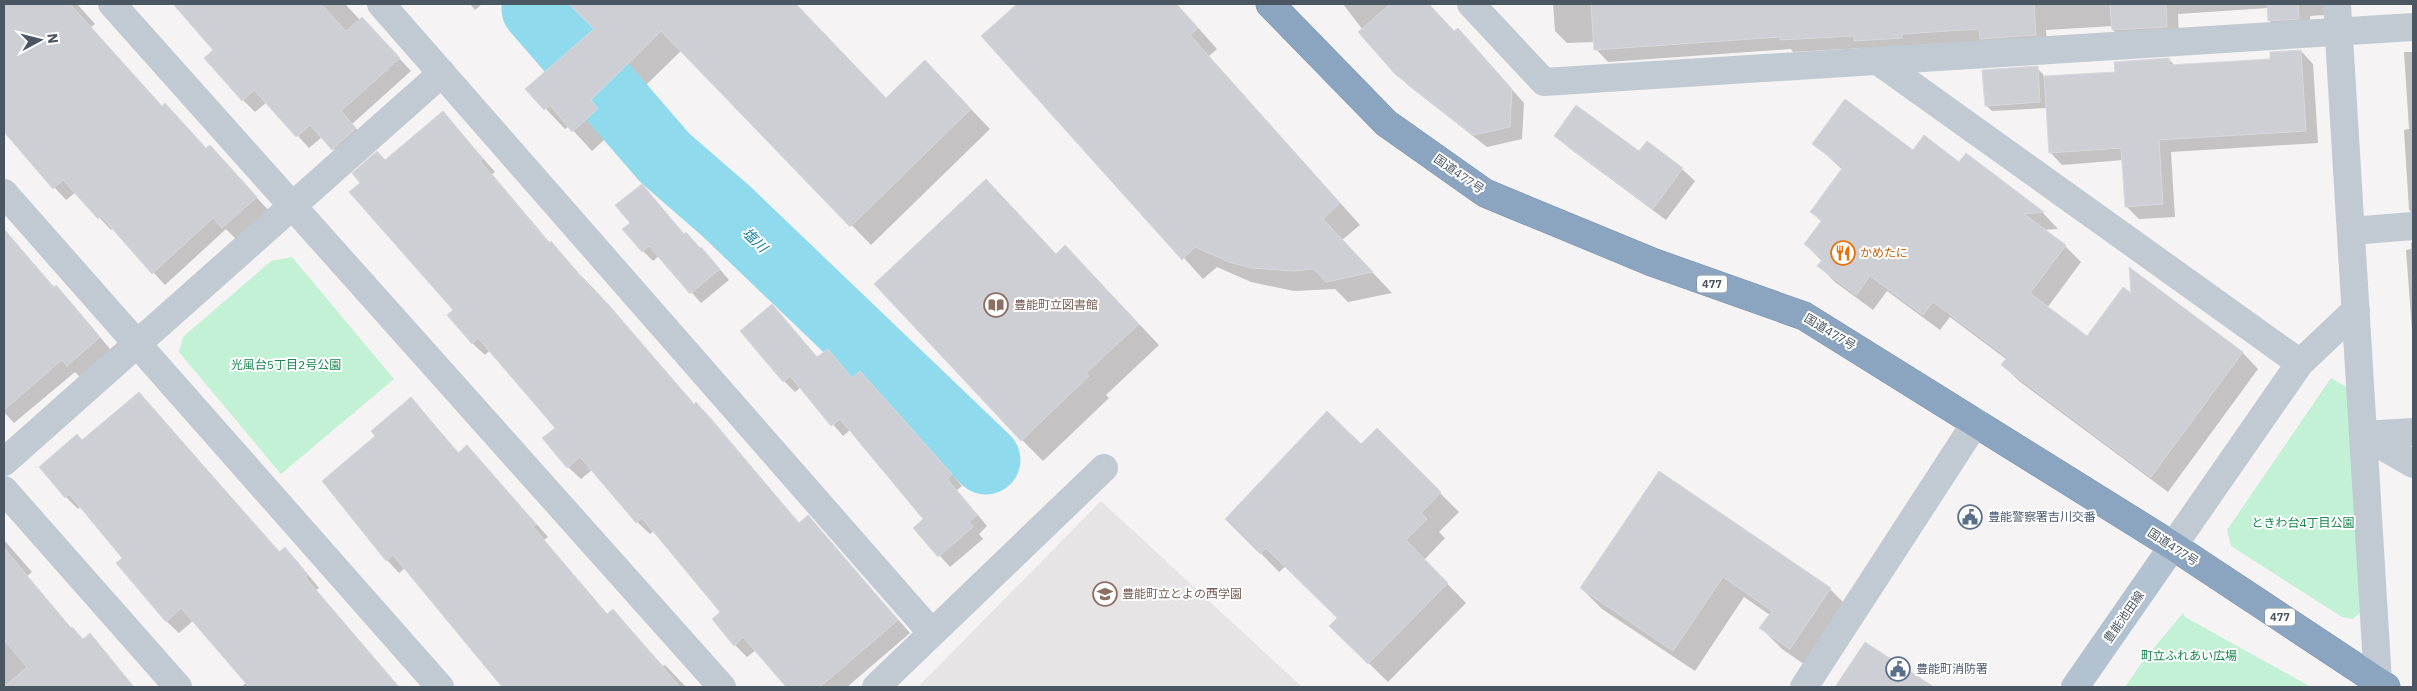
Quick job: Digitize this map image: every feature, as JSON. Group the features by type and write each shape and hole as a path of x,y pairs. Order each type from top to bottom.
{"highway":[{"name":"国道477号","path":"1270,4 1386,123 1485,193 1652,262 1804,316 2173,546 2382,685"}],"main road":[{"name":"豊能池田線","path":"2075,687 2173,546"}],"street":[{"path":"112,4 722,687"},
{"path":"381,4 932,633"},
{"path":"1471,4 1544,82 2413,27"},
{"path":"2337,4 2363,435 2382,685"},
{"path":"1878,61 2300,363"},
{"path":"4,462 442,73"},
{"path":"4,193 440,687"},
{"path":"2351,230 2413,226"},
{"path":"2173,546 2300,363 2356,310"},
{"path":"1804,687 1976,422"},
{"path":"2363,435 2413,432"},
{"path":"2363,435 2413,464"},
{"path":"876,687 1104,468"},
{"path":"4,490 178,687"}],"shaded area":[{"name":"豊能町立とよの西学園","path":"1101,501 1302,687 918,687"}],"green space":[{"name":"光風台5丁目2号公園","path":"292,257 394,379 281,474 179,352 183,337 271,261"},
{"name":"ときわ台4丁目公園","path":"2331,378 2353,391 2367,606 2353,619 2342,617 2231,546 2227,530"},
{"name":"町立ふれあい広場","path":"2183,613 2185,617 2311,687 2125,687 2143,661"}],"building":[{"path":"4,4 70,4 162,106 165,103 206,148 210,145 257,197 222,228 213,218 152,274 101,216 98,219 63,180 53,189 4,132"},
{"path":"173,4 321,4 346,31 362,17 400,58 341,111 356,128 332,150 310,125 296,137 254,90 242,101 204,58 213,50"},
{"path":"569,4 796,4 886,98 925,60 971,109 850,227 661,31 591,100 598,109 572,132 550,105 544,110 525,89 594,29"},
{"path":"1017,4 1176,4 1198,28 1190,35 1340,203 1323,219 1373,272 1326,282 1314,269 1294,271 1251,268 1229,262 1195,247 1182,260 981,36"},
{"path":"1390,4 1429,4 1454,31 1458,28 1512,89 1510,127 1473,135 1395,74 1358,32"},
{"path":"1591,4 2034,4 2036,35 1980,39 1979,29 1902,34 1902,38 1854,41 1854,36 1780,40 1780,37 1594,50"},
{"path":"2110,4 2166,4 2167,27 2112,30"},
{"path":"2267,4 2298,4 2299,19 2268,21"},
{"path":"2301,50 2306,131 2159,140 2163,204 2125,207 2121,148 2049,153 2044,76 2115,72 2114,62 2169,58 2169,65 2270,59 2270,52"},
{"path":"2038,66 2040,102 1985,106 1982,70"},
{"path":"1845,99 1913,150 1924,135 1959,162 1966,153 2044,212 2024,214 2066,245 2030,293 2087,336 2123,287 2131,293 2129,267 2243,352 2151,477 2001,365 2007,357 1933,302 1923,315 1870,276 1856,295 1817,266 1823,259 1804,244 1822,220 1810,212 1843,167 1812,144"},
{"path":"1576,105 1639,151 1647,141 1683,168 1653,209 1554,136"},
{"path":"443,111 483,159 480,161 549,243 551,241 595,293 597,292 694,404 696,402 799,523 808,515 898,620 820,687 786,687 743,637 734,646 712,619 720,612 642,518 636,523 580,457 567,468 542,438 555,428 478,338 472,344 447,315 453,310 349,192 360,183 352,173 377,151 385,160"},
{"path":"986,179 1056,254 1065,245 1139,324 1086,373 1089,376 1021,441 874,284"},
{"path":"642,184 684,234 686,232 720,269 690,294 649,246 642,252 622,229 630,223 615,205"},
{"path":"4,229 54,288 56,285 100,337 67,366 62,360 4,410"},
{"path":"772,304 817,357 828,349 852,378 860,371 952,474 947,479 977,515 969,522 973,527 938,557 913,528 923,519 840,419 831,426 790,376 783,382 740,331"},
{"path":"139,392 279,552 285,547 308,575 305,577 399,687 249,687 181,608 166,622 116,563 122,558 69,494 65,498 39,467 77,434 82,440"},
{"path":"411,397 458,453 467,445 536,524 533,527 607,614 613,609 680,687 502,687 393,555 386,561 322,481 375,436 371,431"},
{"path":"1327,411 1361,444 1377,428 1441,492 1421,513 1427,519 1406,540 1448,583 1368,664 1329,626 1337,618 1266,548 1260,554 1225,519"},
{"path":"1659,471 1831,588 1790,649 1759,628 1772,611 1723,577 1673,651 1580,588"},
{"path":"4,548 71,628 83,639 90,633 134,687 4,687 27,667 4,640"},
{"path":"1865,642 1934,687 1835,687"}],"waterway":[{"name":"塩川","path":"536,9 665,158 726,211 986,460"}],"place":[{"name":"かめたに","path":"1843,253"},
{"name":"豊能町立図書館","path":"996,305"},
{"name":"豊能警察署吉川交番","path":"1970,517"},
{"name":"豊能町立とよの西学園","path":"1105,594"},
{"name":"豊能町消防署","path":"1898,669"}]}
